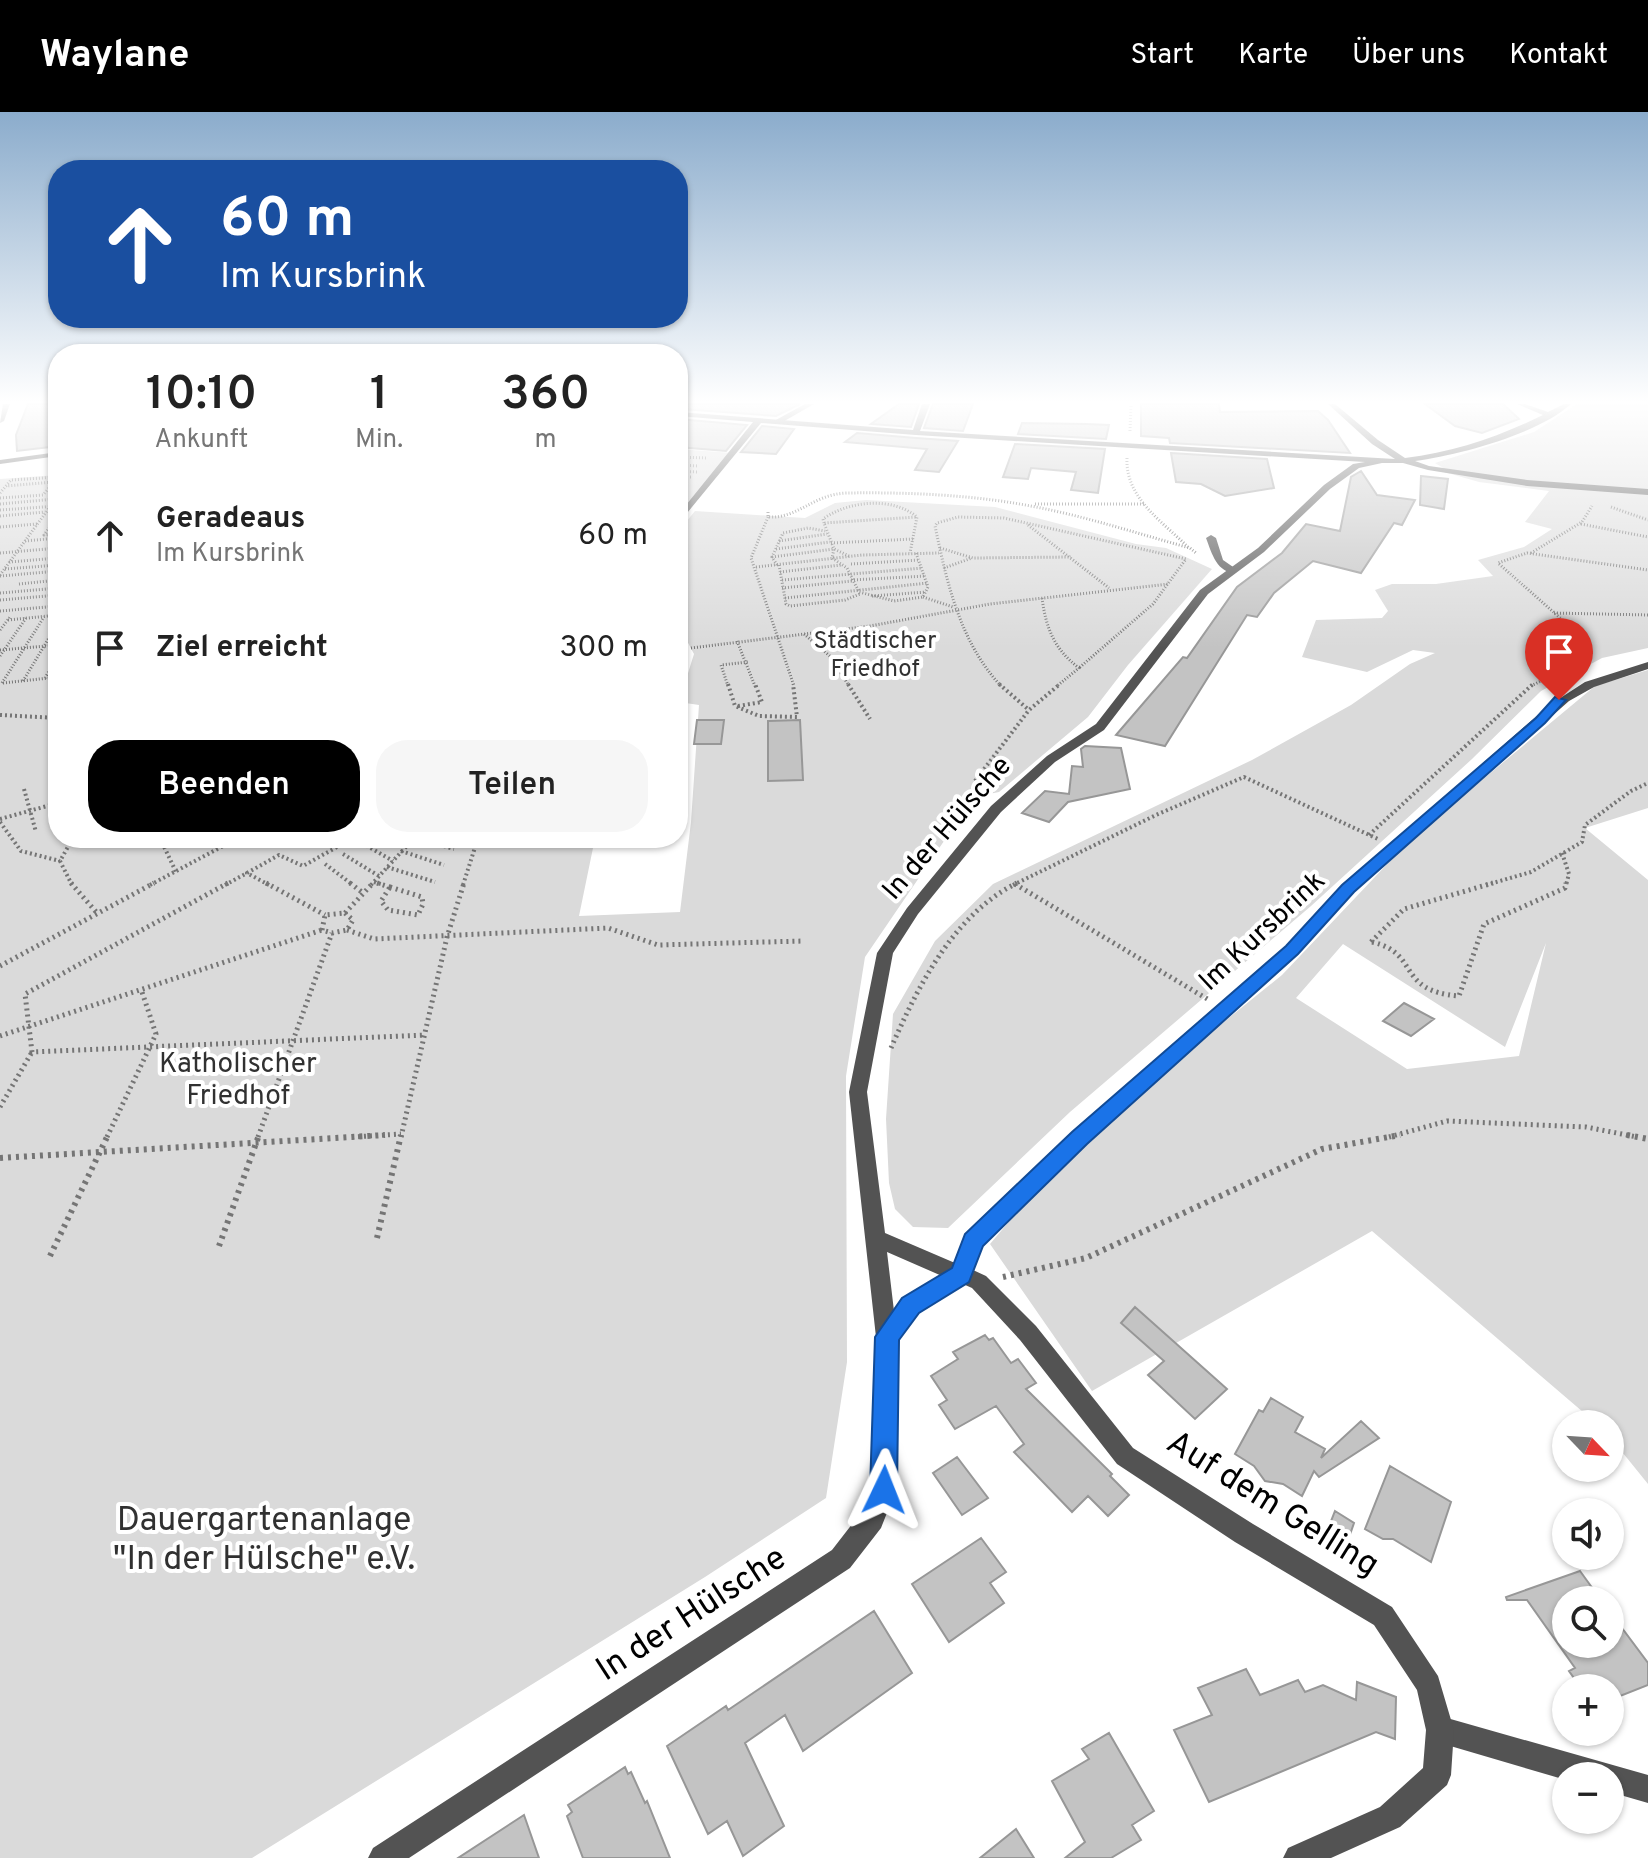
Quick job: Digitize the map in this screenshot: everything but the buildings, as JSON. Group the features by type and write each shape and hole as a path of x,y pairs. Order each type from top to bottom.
{"street":[{"path":"688,508 706,485"},
{"name":"In der Hülsche","path":"383,1858 841,1559 872,1519 884,1490 887,1337 858,1092 885,953 912,911 996,809 1051,759 1100,727 1204,592 1301,515 1329,485"},
{"path":"1569,485 1648,492"},
{"path":"1211,538 1219,561 1233,571"},
{"name":"Im Kursbrink","path":"970,1278 973,1241 1080,1138 1292,950 1348,889 1559,700 1584,685 1648,665"},
{"name":"Auf dem Gelling","path":"875,1238 970,1278 1028,1333 1125,1456 1244,1533 1383,1616 1429,1685 1440,1730 1437,1775 1390,1817 1298,1858"},
{"path":"887,1337 911,1305 970,1278"},
{"path":"1440,1730 1552,1762"},
{"path":"1624,1782 1648,1789"}],"path":[{"path":"0,493 6,486 14,485"},
{"path":"12,498 21,485"},
{"path":"26,497 34,485"},
{"path":"1029,710 1009,696 985,672 953,609 935,526 943,521 987,518 1025,522 1119,546 1171,553 1186,559 1201,557 1146,504 1131,485"},
{"path":"0,501 43,495 48,489"},
{"path":"748,662 721,665 735,706 759,716 797,717 793,681 775,637 751,558 768,514 785,518 814,499 844,493 983,499 1023,504 1146,504"},
{"path":"0,501 48,498"},
{"path":"832,558 834,549 823,519 834,510 867,504 912,510 917,517 910,553"},
{"path":"1023,504 1190,548"},
{"path":"0,510 48,506"},
{"path":"1369,835 1533,684 1592,655 1567,624 1498,563 1530,554 1580,524 1592,506"},
{"path":"1,573 48,509"},
{"path":"0,516 46,512"},
{"path":"824,523 917,517"},
{"path":"1025,522 1109,589"},
{"path":"0,527 37,524"},
{"path":"1580,524 1648,537"},
{"path":"772,557 783,533 790,529 826,533"},
{"path":"779,541 826,533"},
{"path":"25,541 48,538"},
{"path":"775,550 831,542 913,539"},
{"path":"0,553 48,549"},
{"path":"772,557 834,549 850,557"},
{"path":"756,567 940,550 973,558 1071,557"},
{"path":"916,553 928,583 923,597"},
{"path":"1530,554 1648,570"},
{"path":"772,557 778,565 786,604 797,606 845,600 861,593"},
{"path":"850,557 851,580 861,593 904,601 923,597 953,609"},
{"path":"832,558 849,568 922,568"},
{"path":"943,568 973,558"},
{"path":"9,562 48,559"},
{"path":"975,781 1029,710 1118,635 1170,584 1186,559"},
{"path":"782,580 919,560"},
{"path":"780,572 842,564"},
{"path":"1,573 48,566"},
{"path":"1,573 48,571"},
{"path":"782,588 926,576"},
{"path":"19,584 48,581"},
{"path":"785,598 856,588 928,583"},
{"path":"688,650 737,641 870,626 953,609 1170,584"},
{"path":"0,593 48,589"},
{"path":"870,596 927,592"},
{"path":"0,600 48,596"},
{"path":"1042,598 1050,639 1063,657 1079,668"},
{"path":"0,611 48,607"},
{"path":"0,630 15,610"},
{"path":"1553,613 1648,615"},
{"path":"8,620 48,616"},
{"path":"1,683 44,617"},
{"path":"0,656 26,618"},
{"path":"803,633 831,657 870,719"},
{"path":"23,681 48,641"},
{"path":"735,706 762,702 737,641"},
{"path":"2,650 48,646"},
{"path":"44,679 48,672"},
{"path":"1,683 48,678"},
{"path":"0,715 48,717"},
{"path":"887,1059 905,1016 961,924 1014,884 1156,815 1244,777 1396,846"},
{"path":"1562,852 1569,874 1565,888 1484,924 1459,996 1430,993 1411,977 1399,951 1388,943 1371,942 1404,909 1531,872 1562,852 1582,842 1585,825 1601,816 1633,788 1648,783"},
{"path":"24,789 36,832"},
{"path":"48,806 0,821 21,851 60,861 74,888 97,913"},
{"path":"60,861 67,848"},
{"path":"165,848 176,872"},
{"path":"0,966 220,848"},
{"path":"0,1107 32,1052 25,994 279,855 303,866 335,848"},
{"path":"371,848 393,861"},
{"path":"247,873 325,915 345,913 404,848"},
{"path":"377,1238 447,937 475,848"},
{"path":"401,851 444,865"},
{"path":"343,854 379,876"},
{"path":"325,864 363,893"},
{"path":"387,867 435,882"},
{"path":"374,882 390,887 422,897 423,904 418,915 388,910 381,901 390,887"},
{"path":"1014,884 1222,1009"},
{"path":"345,913 353,920 347,930"},
{"path":"322,930 325,915"},
{"path":"0,1036 322,930 332,933 347,930 374,939 608,928 658,945 803,941"},
{"path":"219,1246 332,933"},
{"path":"50,1256 156,1034 141,989"},
{"path":"32,1052 425,1035"},
{"path":"970,1278 1086,1258 1322,1149 1400,1135 1447,1121 1586,1127 1648,1139"},
{"path":"0,1158 401,1134"}],"green space":[{"path":"0,485 48,485 48,848 593,848 579,916 680,912 691,822 699,705 688,703 688,673 694,654 688,643 688,520 695,511 805,518 835,503 866,500 995,507 1136,544 1166,548 1212,569 1128,665 1088,717 999,792 974,797 865,957 846,1076 847,1362 826,1498 705,1577 252,1858 0,1858"},
{"path":"688,485 708,485 688,512"},
{"path":"1506,485 1648,485 1648,648 1602,658 1541,691 1472,759 1311,906 1070,1112 948,1228 913,1227 895,1209 889,1183 886,1119 893,1014 935,941 993,884 1252,760 1351,705 1410,664 1435,653 1413,650 1367,672 1302,657 1316,620 1382,618 1388,611 1375,590 1392,584 1436,584 1493,576 1478,560 1524,547 1552,529 1525,522 1549,491"},
{"path":"1648,670 1648,808 1585,828 1648,880 1648,1484 1624,1454 1624,1410 1581,1410 1372,1231 1092,1391 990,1244 1080,1138 1282,975 1411,839 1595,686","holes":["1546,943 1519,1056 1407,1069 1296,998 1343,944 1505,1047"]}],"route":[{"path":"884,1490 887,1337 911,1305 961,1275 973,1241 1080,1138 1292,950 1348,889 1559,700"}],"park label":[{"name":"Städtischer Friedhof","path":"875,656"},
{"name":"Katholischer Friedhof","path":"238,1081"},
{"name":"Dauergartenanlage \"In der Hülsche\" e.V.","path":"264,1540"}]}
